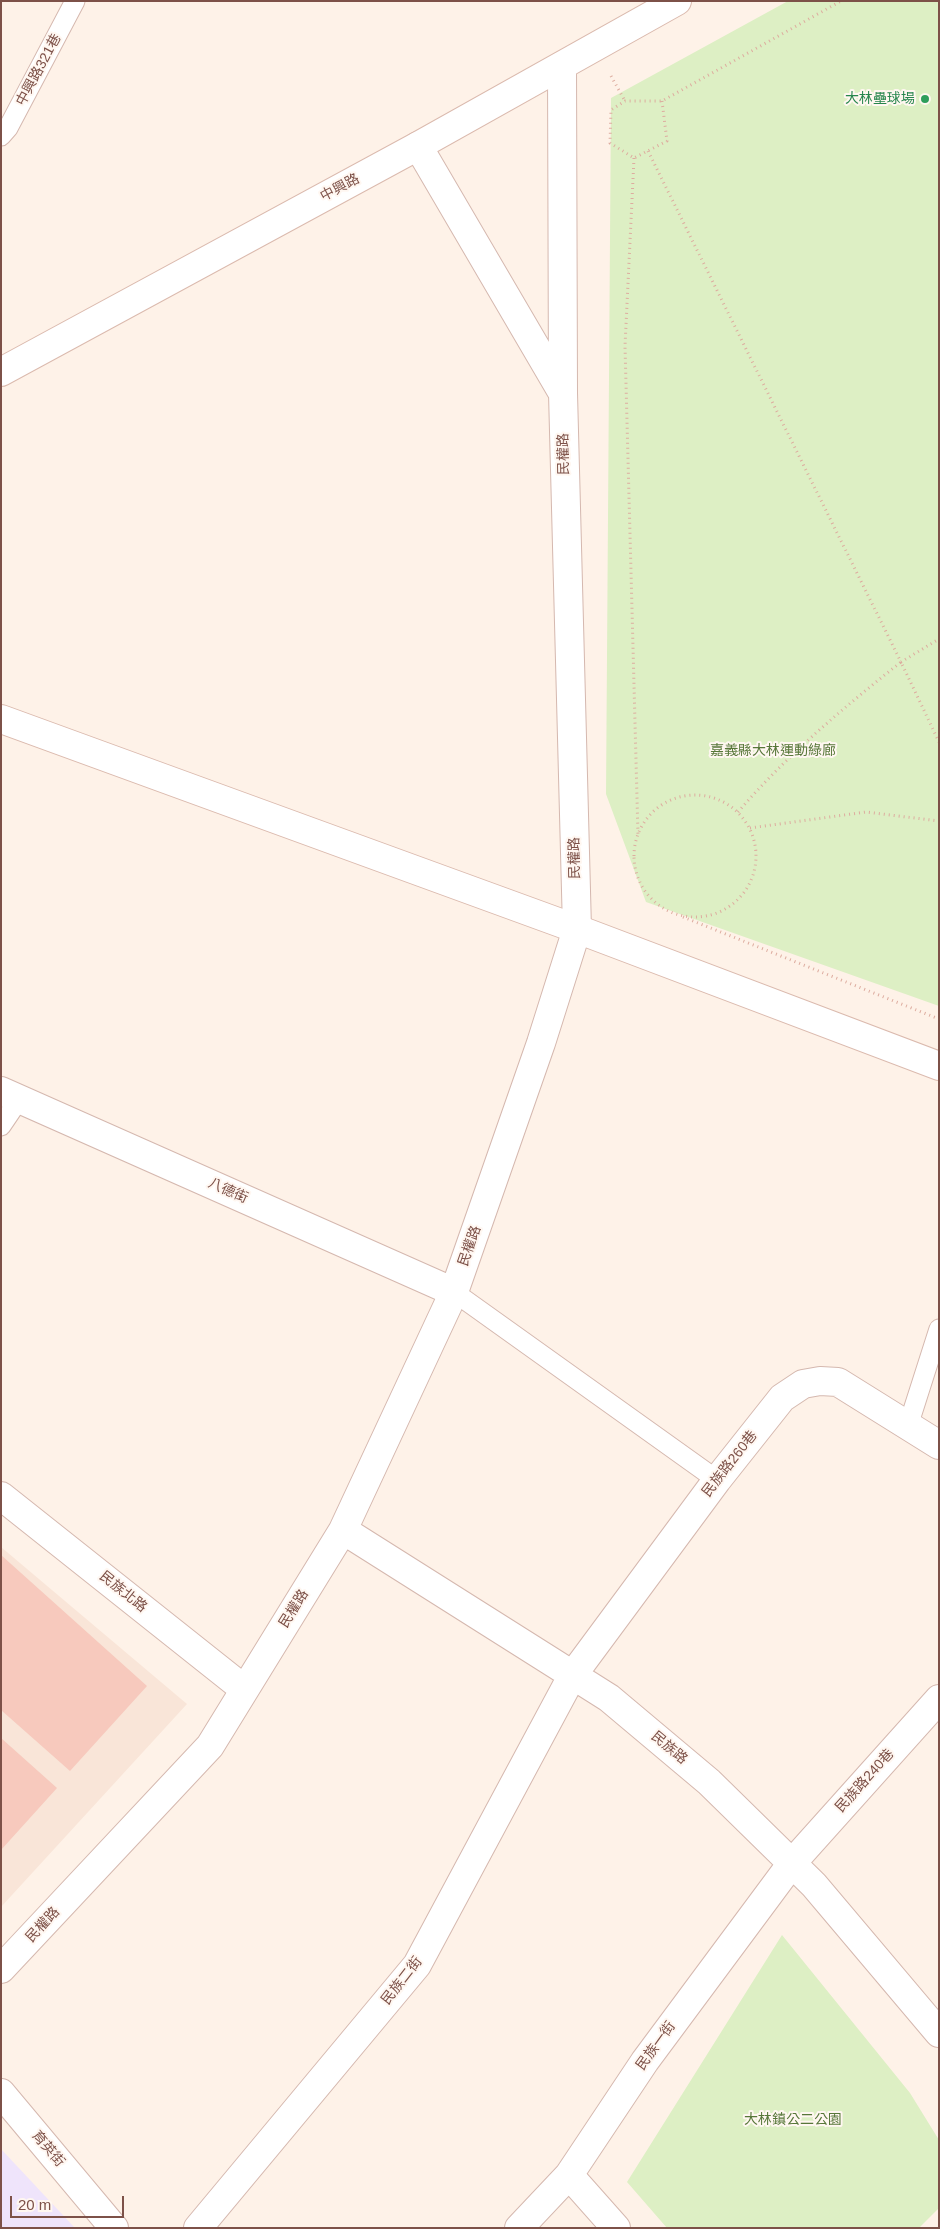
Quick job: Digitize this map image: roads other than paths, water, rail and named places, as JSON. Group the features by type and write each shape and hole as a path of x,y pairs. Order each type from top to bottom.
{"street":[{"name":"中興路","path":"1,372 418,146 677,1"},
{"name":"民權路","path":"1,1969 210,1746 343,1530 454,1292 541,1043 577,929 563,393 562,66"},
{"name":"民權路","path":"418,146 563,393"},
{"path":"1,719 577,929 939,1066"},
{"name":"八德街","path":"10,1094 454,1292"},
{"name":"民族路260巷","path":"572,1676 717,1480 782,1398 803,1384 820,1381 838,1382 939,1445"},
{"name":"民族北路","path":"1,1496 244,1689"},
{"name":"民族路","path":"343,1530 609,1698 709,1782 814,1885 939,2033"},
{"name":"民族二街","path":"198,2228 418,1964 572,1676"},
{"name":"民族路240巷","path":"792,1862 939,1699"},
{"name":"民族一街","path":"519,2228 569,2175 645,2061 792,1862"},
{"name":"育英街","path":"1,2093 114,2228"},
{"path":"569,2175 616,2228"}],"lane":[{"name":"中興路321巷","path":"1,136 8,128 75,1"},
{"path":"1,1126 10,1094"},
{"path":"454,1292 717,1480"},
{"path":"908,1426 939,1329"}],"place":[{"name":"大林壘球場","path":"925,99"}],"park label":[{"name":"嘉義縣大林運動綠廊","path":"773,751"},
{"name":"大林鎮公二公園","path":"793,2120"}]}
